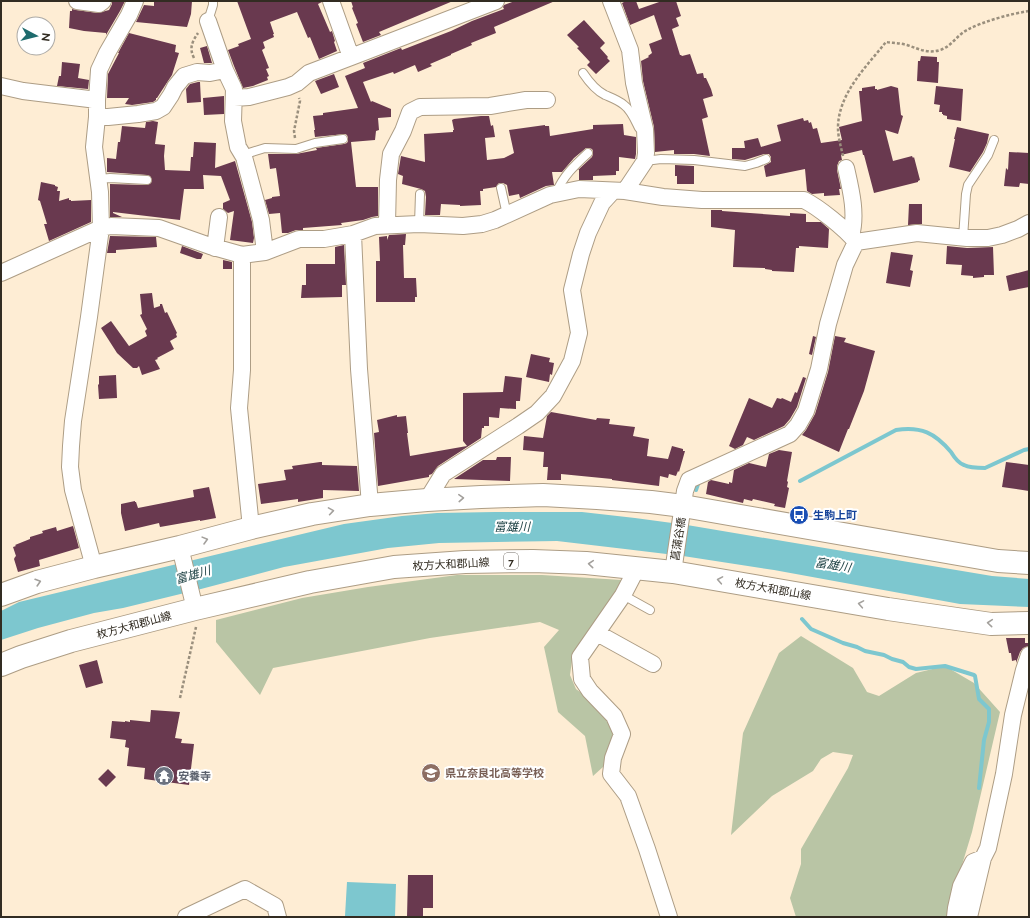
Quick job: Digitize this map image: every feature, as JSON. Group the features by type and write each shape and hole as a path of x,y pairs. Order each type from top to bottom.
{"main road":[{"path":"1,595 38,582 94,567 312,514 370,505 426,500 543,495 605,498 683,506 998,561 1029,563"},
{"name":"枚方大和郡山線","path":"1,665 71,641 195,618 310,582 394,568 466,562 533,561 586,563 637,568 673,572 888,609 991,624 1029,623"}],"street":[{"path":"77,1 99,4 104,1"},
{"path":"94,567 73,490 70,467 73,421 101,228 99,179 94,147 99,70 106,53 129,15 135,1"},
{"path":"331,1 351,57"},
{"path":"234,98 249,97 288,87 297,83 309,72 496,1"},
{"path":"426,500 443,474 537,413 553,396 572,361 579,334 572,290 588,233 602,203 619,191 645,161 646,153 645,130 634,83 630,50 611,1"},
{"path":"208,21 225,70 234,89 233,120 238,147 243,155 261,220 265,252"},
{"path":"97,117 156,111 163,106 184,76 197,72 225,70"},
{"path":"1,86 23,91 97,100"},
{"path":"387,224 388,180 391,154 403,131 410,112 420,107 490,106 526,100 547,100"},
{"path":"846,168 854,218 853,239"},
{"path":"1,273 101,228 111,226 158,228 215,248 242,254 265,252 299,239 324,239 353,234 375,226 387,224 463,226 482,224 495,220 550,195 579,189 619,191 663,197 702,200 804,200 812,204 853,239 917,234 963,238 988,238 1002,235 1029,223"},
{"path":"215,248 219,217"},
{"path":"353,234 359,369 370,505"},
{"name":"菖蒲谷橋","path":"673,572 685,491 689,480 790,434 806,411 812,396 828,324 853,239"},
{"path":"242,254 242,370 239,408 251,528"},
{"path":"180,547 195,618"},
{"path":"637,568 623,595 580,657 582,680 590,691 614,716 622,734 613,758 611,774 628,796 669,917"},
{"path":"596,633 653,664"},
{"path":"969,917 983,858 988,848 1004,774 1014,715 1024,670 1029,655"},
{"path":"955,917 961,886 966,875 973,862 983,858"},
{"path":"195,915 245,889 275,906 278,917"}],"lane":[{"path":"208,21 213,1"},
{"path":"583,73 591,85 625,106 645,137"},
{"path":"243,155 265,148 296,149 315,143 343,139"},
{"path":"963,238 968,185 988,155 994,140"},
{"path":"555,194 560,182 573,166 588,153"},
{"path":"645,161 661,159 694,160 745,166 766,159"},
{"path":"99,179 110,178 147,180"},
{"path":"501,188 508,214"},
{"path":"419,224 420,194"},
{"path":"623,595 650,610"}],"path":[{"path":"846,168 838,129 842,106 849,89 886,42 907,45 924,51 941,50 948,46 966,30 998,18 1018,12 1029,11"},
{"path":"197,72 197,62 193,55 192,44 196,35 208,21"},
{"path":"296,149 294,131 300,101 297,83"},
{"path":"180,698 195,618"}],"green space":[{"path":"457,575 542,575 622,580 612,603 573,653 570,675 576,689 602,708 616,728 613,750 603,767 593,776 585,736 558,712 544,647 559,630 540,622 430,638 273,668 260,695 216,642 216,620 302,598"},
{"path":"801,636 853,668 867,692 879,696 916,673 945,666 974,683 1000,712 972,832 954,891 949,917 796,917 790,898 801,864 801,849 848,768 853,755 833,752 821,759 813,771 772,796 731,835 743,733 779,653"}],"water":[{"name":"富雄川","path":"582,512 635,518 687,525 992,576 1029,579 1029,607 960,604 774,570 683,556 557,541 439,543 388,548 284,567 123,608 94,613 38,628 1,640 1,611 19,602 344,524 437,513"},
{"path":"347,882 396,884 395,917 345,916"}],"building":[{"path":"112,1 125,1 106,35 106,33 69,28 70,11 72,11 72,9 98,13 109,10"},
{"path":"154,1 192,1 191,14 187,27 136,22 144,5 154,6"},
{"path":"237,1 322,1 318,4 330,32 332,31 337,51 319,59 297,12 270,22 274,37 263,42 265,48 262,50 269,68 266,69 269,76 267,77 268,80 243,88 228,50 251,39"},
{"path":"351,1 453,1 379,32 381,35 363,42 356,24 358,23"},
{"path":"515,1 555,1 494,27 496,33 471,43 472,45 430,64 432,66 418,72 415,65 394,74 393,72 363,82 371,102 372,101 391,109 391,117 378,118 379,130 376,131 375,140 351,142 356,187 378,187 378,216 341,223 342,225 303,228 303,230 282,233 280,213 269,214 265,200 280,196 276,168 270,169 268,154 296,154 317,150 316,148 347,143 348,138 345,134 315,137 313,116 323,115 323,113 358,108 345,76 365,68 363,63 451,31 504,9 504,5"},
{"path":"626,1 636,1 639,9 662,1 676,1 681,16 676,18 679,26 672,29 680,55 690,54 697,74 703,73 713,96 703,99 708,117 702,119 710,156 674,154 674,150 655,152 654,127 643,81 641,61 649,57 648,56 652,53 649,44 662,39 654,15 630,25 622,3"},
{"path":"584,20 605,43 600,48 610,61 596,74 587,65 590,62 577,48 579,47 567,35"},
{"path":"129,33 176,45 175,52 179,53 172,75 156,100 153,102 132,105 125,104 129,98 107,98 108,74"},
{"path":"207,46 212,63 204,63 200,48"},
{"path":"921,56 937,57 937,62 939,62 938,83 917,81 918,61 920,61"},
{"path":"62,62 80,64 78,78 89,80 88,89 57,86 59,76 61,76"},
{"path":"334,74 339,87 321,94 315,81"},
{"path":"200,82 201,102 187,103 186,89 190,84"},
{"path":"875,86 875,89 877,90 891,86 898,88 901,115 903,116 898,134 885,130 893,161 912,156 913,158 914,157 920,180 918,182 874,193 862,150 841,155 842,160 839,161 837,166 841,189 839,189 840,195 824,196 824,193 812,194 807,191 805,169 766,177 764,166 771,162 771,157 769,154 764,154 745,160 732,159 732,148 745,148 744,141 758,138 761,147 781,141 777,125 803,118 804,121 808,120 809,123 811,122 813,129 817,128 821,143 842,140 839,127 862,121 859,91 862,91 862,88"},
{"path":"936,86 963,89 961,121 947,119 947,116 943,115 942,112 939,112 940,105 934,104"},
{"path":"224,96 224,114 204,115 203,98"},
{"path":"489,116 491,126 493,125 495,137 485,138 487,160 504,158 514,153 509,130 545,125 549,126 550,136 593,129 593,125 623,124 624,135 636,137 635,159 619,157 619,171 616,171 616,175 593,176 593,180 579,180 578,170 592,157 593,154 592,149 586,148 574,158 562,172 552,172 554,185 546,186 520,198 519,194 509,196 507,185 499,183 496,187 483,189 483,191 480,191 481,205 460,206 441,204 440,215 425,215 425,191 402,184 403,176 398,174 401,156 425,162 424,134 453,132 452,120"},
{"path":"146,122 158,122 155,144 165,145 165,170 190,171 194,142 216,143 215,168 235,161 252,222 254,238 253,243 230,240 234,211 228,213 223,209 223,203 230,200 221,176 203,175 204,189 184,189 180,220 113,212 122,217 110,217 110,184 147,185 151,183 152,180 150,176 147,175 107,172 107,158 116,159 122,126 145,128"},
{"path":"957,127 989,134 983,152 970,172 949,167"},
{"path":"1009,152 1029,153 1029,184 1020,183 1019,187 1004,186 1006,168 1008,170"},
{"path":"675,165 694,166 694,184 677,184"},
{"path":"41,182 58,187 57,191 60,191 59,201 69,198 71,201 91,200 91,222 49,241 44,224 47,224 40,201 38,200"},
{"path":"909,204 922,204 922,224 908,225"},
{"path":"711,210 790,216 790,213 806,214 806,222 821,222 829,229 828,248 799,246 799,248 796,248 794,272 772,271 765,268 733,267 735,230 711,227"},
{"path":"406,234 405,245 403,245 404,278 416,278 417,297 415,297 415,302 376,302 376,261 380,261 379,237 387,236 387,240 389,235"},
{"path":"110,236 156,237 157,247 116,250 116,253 107,253"},
{"path":"344,245 346,285 342,285 342,297 301,298 302,285 306,285 306,264 335,264 335,247"},
{"path":"182,246 203,254 201,259 180,253"},
{"path":"947,246 967,248 993,247 994,275 984,275 984,277 973,278 973,276 961,275 962,265 946,264"},
{"path":"891,252 913,255 910,270 913,271 910,287 886,283"},
{"path":"223,260 232,262 232,269 223,269"},
{"path":"1029,270 1029,287 1009,291 1006,276"},
{"path":"152,293 154,308 162,304 165,313 167,312 177,333 177,337 170,341 174,349 155,360 160,369 142,375 139,366 137,368 133,368 117,353 101,328 111,321 129,346 147,336 145,331 147,329 140,315 142,314 140,294"},
{"path":"813,336 816,337 812,355 809,354"},
{"path":"835,336 846,338 844,342 875,351 864,391 839,452 802,435 815,414 828,372"},
{"path":"531,354 550,358 549,362 554,363 549,382 526,377"},
{"path":"116,375 117,398 99,399 99,376"},
{"path":"505,376 522,378 520,401 516,401 516,409 500,408 499,418 489,417 489,426 484,426 484,428 482,428 481,438 438,466 432,474 429,475 429,477 378,486 374,433 379,432 377,420 397,415 397,417 406,416 410,456 467,446 463,441 463,393 503,392"},
{"path":"803,377 806,378 797,407 784,426 754,440 747,437 743,445 735,449 729,446 749,398 772,408 777,398 782,398 791,402 795,392 797,393"},
{"path":"551,412 596,420 597,418 610,419 609,424 635,427 633,436 649,439 647,456 668,459 672,446 683,449 683,451 685,451 679,472 678,471 676,476 669,474 668,478 660,476 659,486 612,479 561,474 561,480 547,480 548,467 543,467 544,452 523,450 524,436 543,438 547,416"},
{"path":"779,450 792,452 787,481 787,487 789,488 785,508 753,499 752,501 744,499 743,503 706,494 708,482 711,480 729,484 729,482 732,483 734,470 749,463 766,467 769,454"},
{"path":"497,457 511,457 510,481 454,479 483,460 496,460"},
{"path":"322,462 322,465 357,466 359,491 323,490 323,498 298,502 298,499 261,504 258,484 286,480 284,470 293,469 292,466"},
{"path":"1006,462 1029,465 1029,491 1002,487"},
{"path":"209,487 216,518 160,527 159,523 125,531 121,513 121,504 135,501 138,508 194,497 193,490"},
{"path":"73,526 79,548 39,560 40,566 18,572 14,559 16,556 13,547 16,546 15,545 30,539 30,537 43,533 42,531 56,527 57,531"},
{"path":"1006,638 1025,638 1025,643 1029,643 1029,646 1023,648 1020,652 1016,663 1016,660 1012,661"},
{"path":"97,660 103,683 86,688 79,665"},
{"path":"151,710 180,712 175,738 182,739 181,743 194,744 189,785 144,779 145,768 127,766 129,748 125,747 126,740 110,738 112,721 130,722 130,720 150,722"},
{"path":"108,769 116,777 106,787 98,779"},
{"path":"408,875 433,875 433,908 423,908 423,917 407,917"}],"waterway":[{"path":"800,481 896,430 913,429 927,432 945,445 956,460 966,466 972,467 985,468 1029,449"},
{"path":"696,490 700,481"},
{"path":"802,619 811,629 865,651 884,655 903,662 909,667 916,669 945,666 974,675 979,699 989,709 989,722 984,740 979,788"}],"place":[{"name":"生駒上町","path":"799,515"},
{"name":"県立奈良北高等学校","path":"431,773"},
{"name":"安養寺","path":"164,776"}]}
